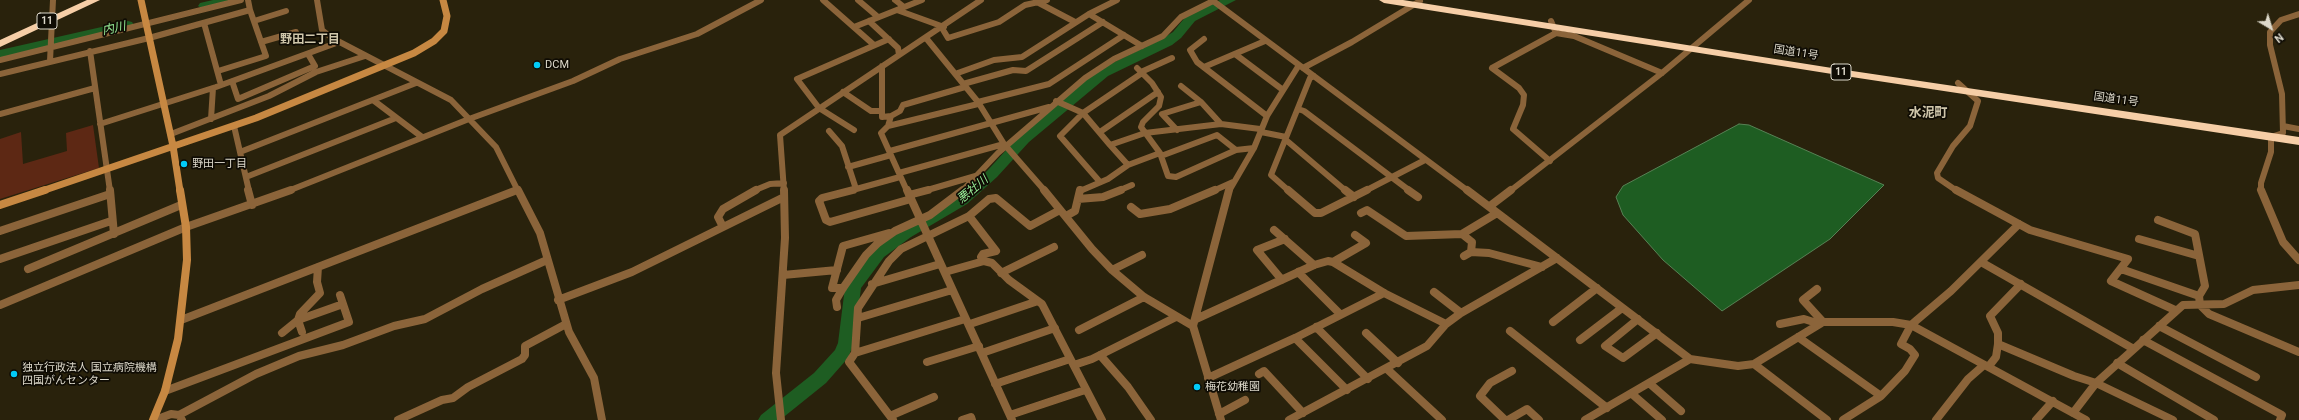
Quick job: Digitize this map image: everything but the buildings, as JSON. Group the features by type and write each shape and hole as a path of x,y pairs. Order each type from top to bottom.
{"highway":[{"name":"11","path":"0,44 81,0"},
{"name":"11","path":"0,37 95,0"},
{"name":"国道11号","path":"1384,0 1417,2 1554,27 2283,130 2299,135"},
{"name":"国道11号","path":"1696,46 1966,90 2299,141"}],"street":[{"path":"50,61 53,0"},
{"path":"141,0 173,146 186,227 188,260 181,320 165,391 154,420"},
{"path":"0,60 50,44 241,0"},
{"path":"218,71 266,56 248,0"},
{"path":"316,0 322,30 339,42 416,84 451,100 496,147 540,233 566,324 594,378 601,407 602,420"},
{"path":"0,205 234,126 384,66 425,47 440,36 447,22 443,0"},
{"path":"0,305 186,227 252,205 422,137 573,81 620,59 697,34 736,15 760,0"},
{"path":"824,0 874,45"},
{"path":"858,0 878,18"},
{"path":"895,0 900,9 943,27 948,38 989,25 1019,8 1047,0"},
{"path":"854,27 922,0"},
{"path":"781,419 776,373 776,349 783,275 784,183 780,135 943,27 981,0"},
{"path":"955,74 994,60 1022,57 1075,22 1117,0"},
{"path":"1490,206 1550,161 1629,97 1696,46 1749,0"},
{"path":"1037,2 1075,22"},
{"path":"1245,400 1220,417 1208,378 1194,322 1213,248 1233,182 1254,148 1267,116 1283,90 1301,66 1352,42 1417,2"},
{"path":"843,288 832,288 843,246 895,231 921,220 951,201 1006,147 1085,78 1114,59 1169,32 1181,17 1216,3 1425,160 1490,206 1497,213 1690,359 1738,366 1754,364 1822,323"},
{"path":"0,74 90,51 149,38 250,10"},
{"path":"254,21 286,11"},
{"path":"1089,14 1142,46"},
{"path":"2283,130 2280,81 2270,45 2270,32 2282,20 2299,14"},
{"path":"869,21 898,48 899,55"},
{"path":"882,66 882,117 891,116 900,111 903,105 1013,70 1026,71 1103,22"},
{"path":"204,23 221,85"},
{"path":"1550,161 1513,129 1523,105 1524,95 1519,88 1492,68 1554,27 1662,73"},
{"path":"261,42 296,32"},
{"path":"888,126 1049,84 1124,35"},
{"path":"926,38 978,103 990,125 1006,147 1019,159 1092,249 1112,270 1144,297 1176,317 1194,322 1314,264 1328,261 1333,262 1384,293 1446,324"},
{"path":"854,130 819,108 797,79 889,39"},
{"path":"1204,39 1190,50 1197,62 1267,116"},
{"path":"1204,67 1265,41"},
{"path":"100,124 213,88 339,42"},
{"path":"90,51 107,169 111,221 114,234"},
{"path":"232,81 238,99 315,66 308,54"},
{"path":"1235,54 1283,90"},
{"path":"170,134 269,96 316,72 365,56"},
{"path":"1100,182 1060,136 1083,114 1140,71 1172,58"},
{"path":"1140,71 1161,97 1159,106 1140,125 1161,155 1168,176 1176,177 1236,150 1254,148"},
{"path":"1314,76 1310,78 1271,175 1315,213 1321,213 1425,160"},
{"path":"1958,83 1978,101 1970,126 1953,146 1936,175 1961,193 2030,230 2128,259 2111,281 2175,310"},
{"path":"240,152 416,84"},
{"path":"1181,86 1201,102 1221,124"},
{"path":"0,114 95,88"},
{"path":"211,119 213,88"},
{"path":"843,92 871,111 882,111"},
{"path":"1100,132 1158,92"},
{"path":"373,100 422,137"},
{"path":"1058,102 1083,114 1128,165"},
{"path":"1177,130 1162,114 1201,102"},
{"path":"848,167 1050,107"},
{"path":"1298,109 1304,111 1418,197"},
{"path":"891,116 888,126 882,133 1011,418 1085,390"},
{"path":"246,177 396,118"},
{"path":"1110,145 1145,133 1221,124 1260,131 1286,139 1354,196"},
{"path":"234,126 252,205"},
{"path":"2299,129 2283,130 2271,137 2271,152 2261,183 2261,191 2283,242 2299,260"},
{"path":"829,131 842,146 856,189"},
{"path":"934,397 892,418 849,362 855,353 858,308 861,300 889,260 901,249 927,234 969,216 990,199 996,198 1030,226 1063,213 1075,211 1080,189 1108,179 1128,165 1217,135 1236,150"},
{"path":"979,175 830,222 826,220 819,201 822,198 900,175 1006,147"},
{"path":"1131,207 1140,214 1170,209 1233,182"},
{"path":"723,227 718,217 723,209 752,191 770,184 784,183"},
{"path":"1078,199 1103,197 1132,185"},
{"path":"181,320 517,190"},
{"path":"0,231 110,194"},
{"path":"558,300 632,272 784,198"},
{"path":"28,269 114,234 142,220 182,205"},
{"path":"1367,210 1406,236 1462,234 1497,213"},
{"path":"969,216 996,250 983,254 981,257 984,261"},
{"path":"2158,220 2195,234 2206,286 2199,296 2200,304 2209,314 2299,352"},
{"path":"0,260 111,221"},
{"path":"1843,420 1881,396 1905,371 1915,355 1910,349 1900,344 1911,325 1951,291 2019,224"},
{"path":"1274,230 1314,264"},
{"path":"837,307 836,300 866,255 895,231"},
{"path":"1462,234 1472,242 1471,252"},
{"path":"1333,262 1366,243 1355,235"},
{"path":"1282,280 1257,250 1285,239"},
{"path":"2139,239 2199,256"},
{"path":"1001,273 1054,247"},
{"path":"1464,256 1471,252 1498,255 1542,267"},
{"path":"1112,270 1142,255"},
{"path":"1289,420 1387,369 1427,346 1446,324 1461,313 1557,258"},
{"path":"154,420 170,414 181,417 256,374 299,356 343,345 394,326 425,319 482,288 547,260"},
{"path":"945,272 984,261 992,263 1001,273 1042,304 1085,390 1102,420"},
{"path":"1981,262 2132,348"},
{"path":"872,284 940,264"},
{"path":"302,332 298,320 300,314 320,293 318,267"},
{"path":"2121,269 2199,296"},
{"path":"783,275 837,270"},
{"path":"1298,272 1340,314"},
{"path":"1936,420 1968,379 1996,357 1998,333 1990,316 2021,284"},
{"path":"2073,413 2096,383 2132,348 2159,326 2175,310 2183,305 2224,304 2253,290 2299,285"},
{"path":"1553,322 1597,288"},
{"path":"1817,289 1803,300 1822,323"},
{"path":"858,318 952,290"},
{"path":"1434,292 1461,313"},
{"path":"1208,378 1295,338 1316,326 1384,293"},
{"path":"165,391 349,322 340,295"},
{"path":"1079,330 1144,297"},
{"path":"855,353 1038,301"},
{"path":"282,333 298,320 343,304"},
{"path":"1580,340 1622,308"},
{"path":"995,384 1100,355 1176,317"},
{"path":"1638,319 1605,346 1623,358 1657,333"},
{"path":"1780,324 1804,319 1822,323 1885,321 1911,325 2086,420"},
{"path":"398,420 442,400 453,398 468,387 522,359 525,355 525,346 533,340 566,324"},
{"path":"1316,326 1368,379"},
{"path":"2159,326 2256,377"},
{"path":"927,362 980,350 1055,328"},
{"path":"1510,331 1607,408"},
{"path":"1366,333 1398,363"},
{"path":"1798,337 1881,396"},
{"path":"1295,338 1347,390"},
{"path":"2143,340 2282,415 2280,420"},
{"path":"1998,344 2062,371 2096,383 2173,420"},
{"path":"1100,355 1128,387 1151,420"},
{"path":"1585,420 1599,417 1607,408 1690,359"},
{"path":"1754,364 1827,420"},
{"path":"2117,364 2214,420"},
{"path":"1387,369 1442,420"},
{"path":"1258,374 1264,371 1303,413"},
{"path":"1504,420 1480,396 1490,383 1512,371"},
{"path":"1650,383 1681,411"},
{"path":"1632,394 1662,420"},
{"path":"2036,420 2053,401"},
{"path":"1508,420 1527,409 1539,420"},
{"path":"962,420 971,417 972,420"}],"shaded area":[{"path":"1739,124 1749,125 1884,185 1830,239 1722,311 1663,260 1623,215 1616,197 1623,186"},
{"path":"93,125 99,168 0,199 0,139 21,132 23,164 67,151 66,133"}],"waterway":[{"name":"内川","path":"204,6 227,0"},
{"name":"悪社川","path":"767,420 820,378 842,353 846,343 850,299 853,287 878,253 906,233 962,201 992,174 1024,139 1103,73 1167,42 1177,35 1191,18 1230,0"},
{"name":"内川","path":"0,54 128,25"}],"place":[{"name":"DCM","path":"537,65"},
{"name":"野田一丁目","path":"184,164"},
{"name":"独立行政法人 国立病院機構 四国がんセンター","path":"14,374"},
{"name":"梅花幼稚園","path":"1197,387"}],"district":[{"name":"野田二丁目","path":"310,40"},
{"name":"水泥町","path":"1928,114"}]}
